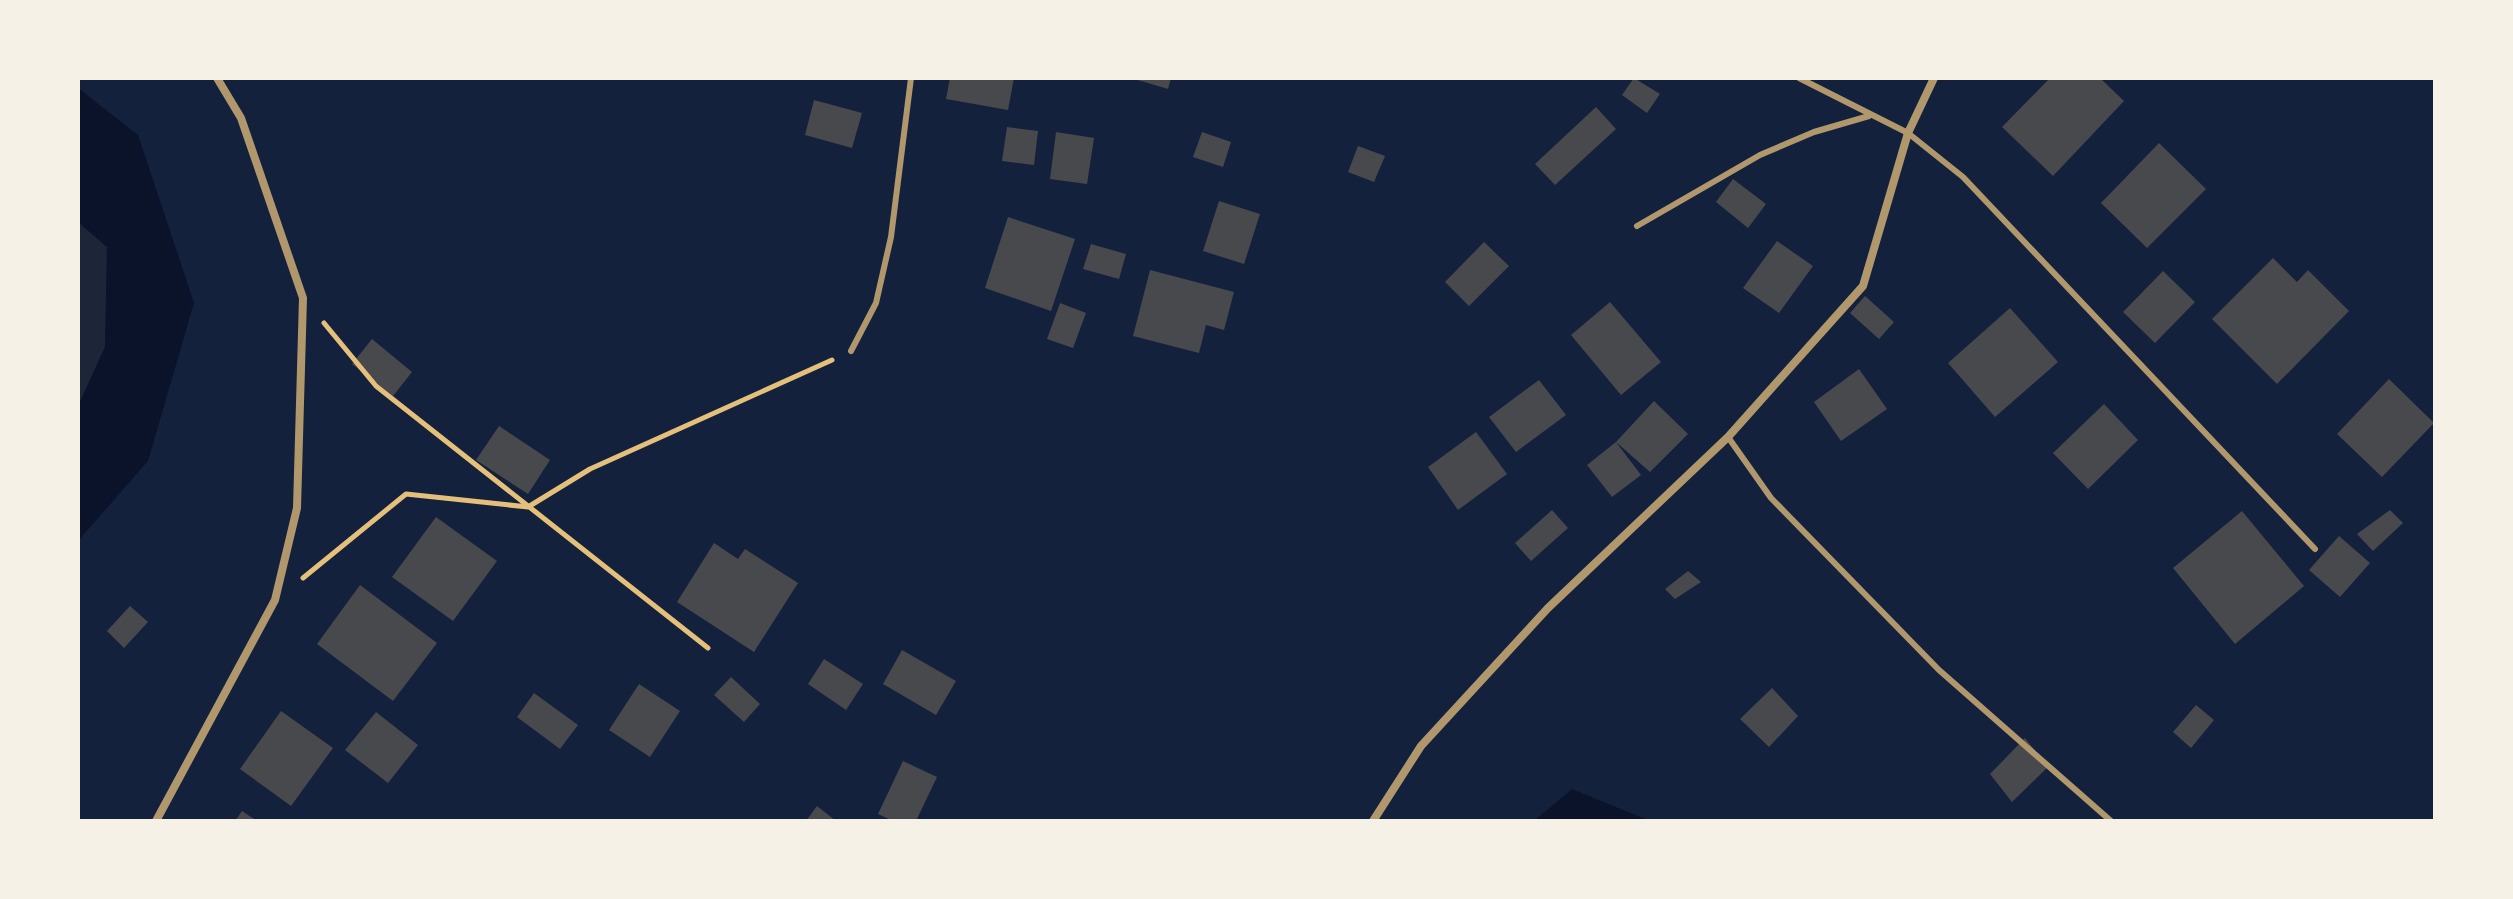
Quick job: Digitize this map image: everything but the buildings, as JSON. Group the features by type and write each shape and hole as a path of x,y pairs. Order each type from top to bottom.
{"street":[{"path":"156,821 275,600 297,508 303,298 241,118 217,78"},
{"path":"1373,821 1421,746 1548,608 1728,437 1863,286 1908,133 1934,78"}],"lane":[{"path":"851,351 876,303 891,237 911,78"},
{"path":"1799,78 1908,133 1963,177 2315,549"},
{"path":"1637,226 1760,155 1814,132 1869,116"},
{"path":"1728,437 1771,498 1939,670 2111,821"}],"path":[{"path":"303,298 376,386 708,648"},
{"path":"275,600 406,494 528,507 590,469 851,351"}],"shaded area":[{"path":"78,88 138,135 194,303 148,461 78,541 78,406 105,347 107,247 78,222"},
{"path":"78,222 107,247 105,347 78,406"},
{"path":"1572,789 1650,821 1534,821"}]}
